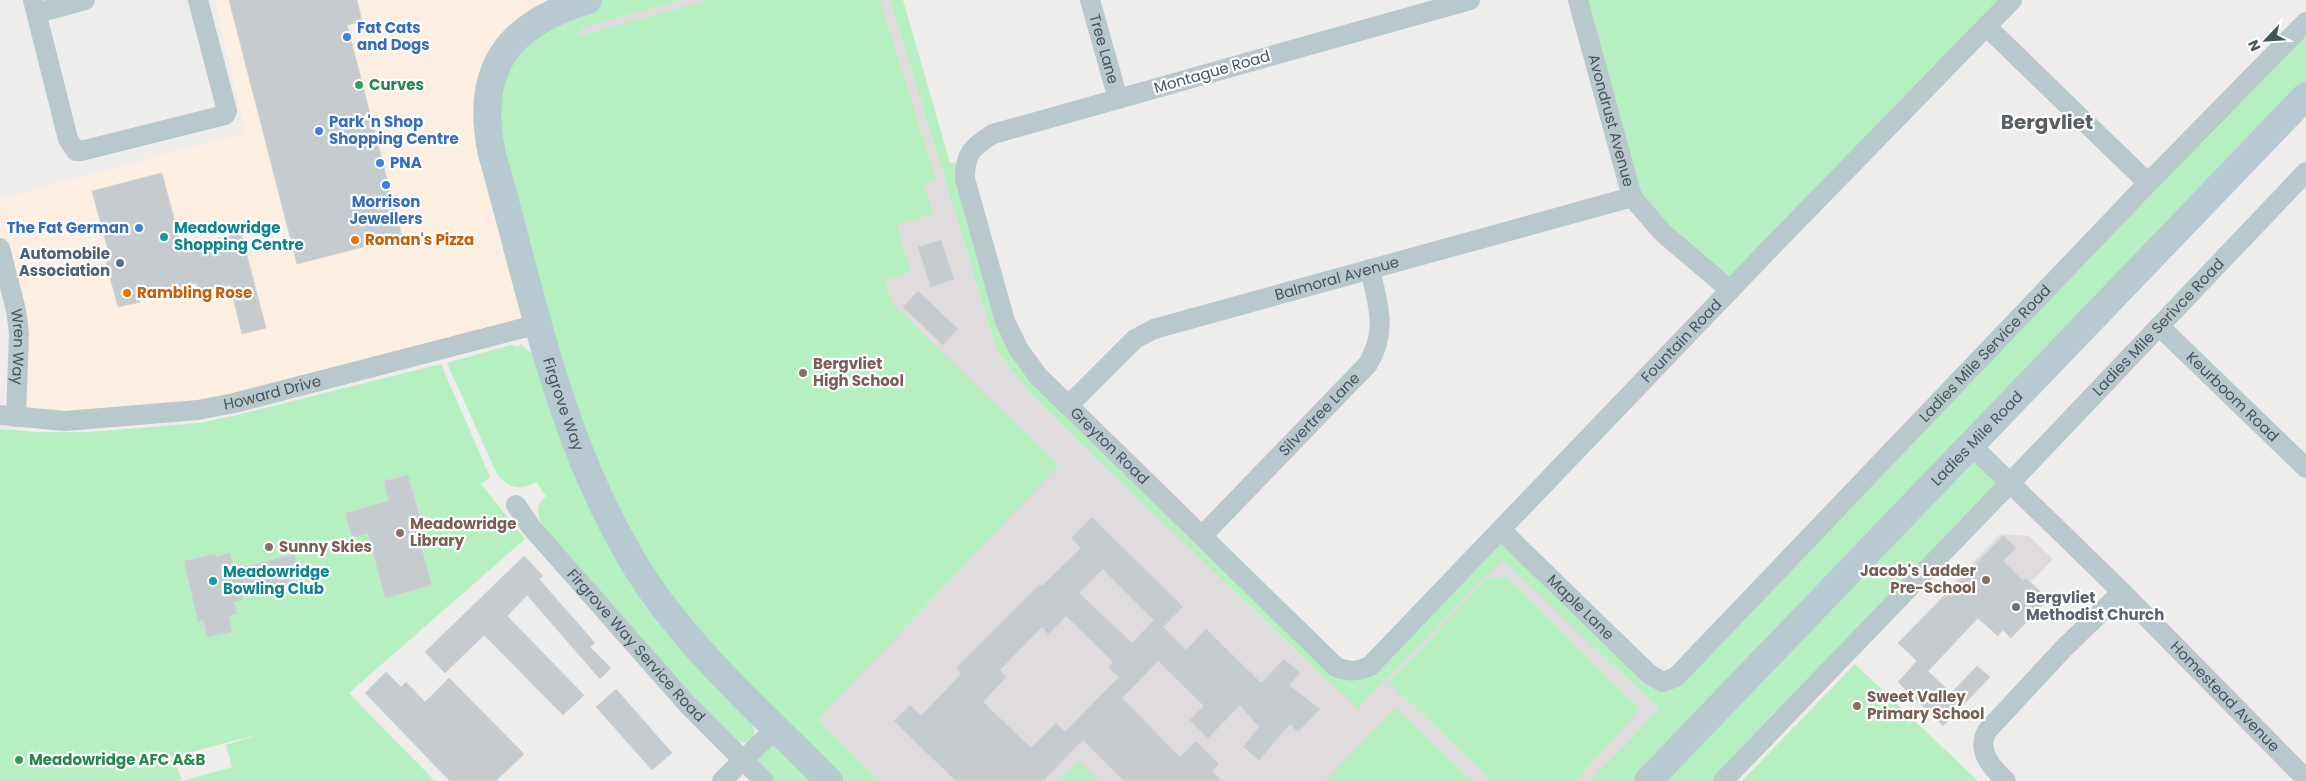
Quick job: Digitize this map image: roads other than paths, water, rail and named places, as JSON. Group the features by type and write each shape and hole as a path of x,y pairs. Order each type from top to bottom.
{"main road":[{"name":"Firgrove Way","path":"588,0 548,14 525,29 502,58 488,95 487,121 491,148 538,324 566,418 592,484 616,532 650,588 691,640 829,781"},
{"name":"Ladies Mile Road","path":"1648,781 1972,446 2306,96"}],"street":[{"path":"85,0 35,6 68,139 76,150 225,115 227,110 198,0"},
{"name":"Tree Lane","path":"1090,0 1118,99"},
{"name":"Montague Road","path":"965,162 975,145 993,134 1470,0"},
{"name":"Avondrust Avenue","path":"1578,0 1632,197 1663,233 1730,290"},
{"name":"Fountain Road","path":"1348,671 1359,671 1370,666 1730,290 2012,0"},
{"name":"Ladies Mile Service Road","path":"1663,682 1676,677 2148,183 2306,22"},
{"path":"1986,26 2148,183"},
{"name":"Greyton Road","path":"965,162 965,179 1005,321 1019,350 1038,376 1336,667 1348,671"},
{"name":"Ladies Mile Serivce Road","path":"2010,483 2306,172"},
{"name":"Balmoral Avenue","path":"1068,406 1135,339 1154,329 1632,197"},
{"name":"Wren Way","path":"0,248 16,310 19,333 8,416"},
{"name":"Silvertree Lane","path":"1202,536 1368,364 1376,350 1381,332 1380,314 1370,269"},
{"name":"Howard Drive","path":"8,416 65,421 198,410 234,403 538,324"},
{"name":"Keurboom Road","path":"2159,326 2306,467"},
{"name":"Homestead Avenue","path":"1972,446 2122,592 2306,779"},
{"path":"1723,781 2010,483"},
{"name":"Firgrove Way Service Road","path":"516,505 537,535 688,705 764,781"},
{"name":"Maple Lane","path":"1501,530 1649,674 1663,682"},
{"path":"2006,781 1992,768 1984,751 1984,736 1987,731 2064,648 2122,592"},
{"path":"722,781 776,728"}],"place":[{"name":"Fat Cats and Dogs","path":"347,37"},
{"name":"Curves","path":"359,85"},
{"name":"Park 'n Shop Shopping Centre","path":"319,131"},
{"name":"PNA","path":"380,163"},
{"name":"Morrison Jewellers","path":"386,185"},
{"name":"The Fat German","path":"139,228"},
{"name":"Meadowridge Shopping Centre","path":"164,237"},
{"name":"Roman's Pizza","path":"355,240"},
{"name":"Automobile Association","path":"120,263"},
{"name":"Rambling Rose","path":"127,293"},
{"name":"Bergvliet High School","path":"803,373"},
{"name":"Meadowridge Library","path":"400,533"},
{"name":"Sunny Skies","path":"269,547"},
{"name":"Jacob's Ladder Pre-School","path":"1986,580"},
{"name":"Meadowridge Bowling Club","path":"213,581"},
{"name":"Bergvliet Methodist Church","path":"2016,607"},
{"name":"Sweet Valley Primary School","path":"1857,706"},
{"name":"Meadowridge AFC A&B","path":"19,760"}],"district":[{"name":"Bergvliet","path":"2047,122"}]}
